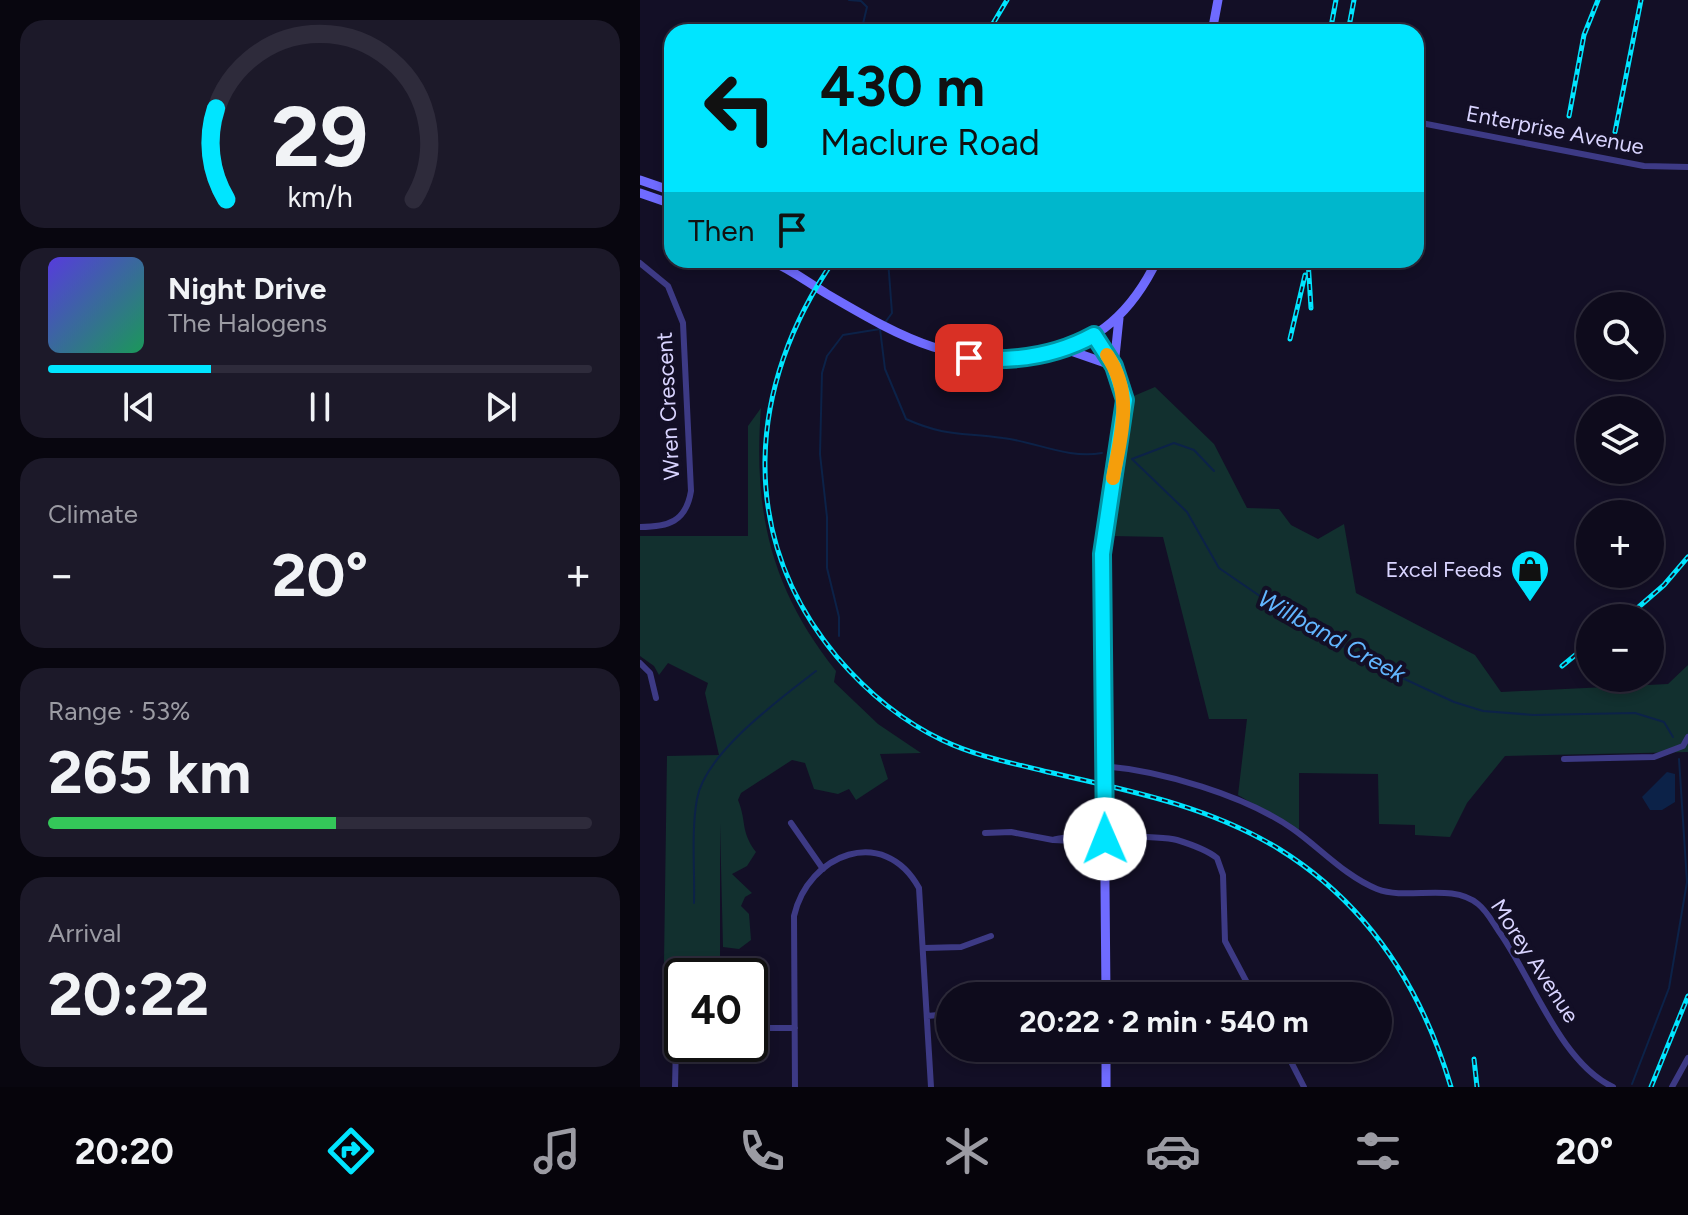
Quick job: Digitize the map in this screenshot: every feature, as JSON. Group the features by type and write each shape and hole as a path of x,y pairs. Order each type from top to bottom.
{"street":[{"path":"1214,24 1218,0"},
{"name":"Enterprise Avenue","path":"1424,124 1644,166 1688,167"},
{"path":"640,180 664,188"},
{"path":"640,193 664,201"},
{"name":"Wren Crescent","path":"640,263 668,286 683,323 691,491 683,515 674,523 663,527 640,527"},
{"path":"791,269 899,334 940,352 986,360 1018,359 1065,349 1094,335 1119,318 1134,300 1152,268"},
{"path":"1114,366 1119,318"},
{"path":"1094,335 1114,366 1125,400 1102,554 1106,982"},
{"path":"1065,349 1114,366"},
{"path":"640,663 650,673 656,698"},
{"path":"1564,759 1654,757 1683,746 1688,737"},
{"name":"Morey Avenue","path":"1103,766 1137,770 1238,801 1291,828 1360,880 1377,889 1406,895 1452,894 1476,902 1522,965 1581,1066 1613,1087"},
{"path":"791,823 823,869"},
{"path":"985,833 1011,832 1053,840 1083,836 1175,840 1217,858 1223,875 1225,941 1247,982"},
{"path":"795,1087 794,916 803,888 823,869 844,857 874,851 902,864 919,888 931,1087"},
{"path":"924,948 961,947 991,936"},
{"path":"927,1016 936,1015"},
{"path":"768,1028 795,1028"},
{"path":"1672,1087 1688,1058"},
{"path":"675,1087 676,1062"},
{"path":"1106,1062 1106,1087"},
{"path":"1291,1062 1304,1087"}],"green space":[{"path":"1155,387 1214,444 1247,508 1279,509 1291,525 1318,539 1344,524 1356,593 1475,655 1501,692 1576,688 1576,692 1664,692 1664,684 1688,665 1688,752 1505,756 1467,803 1450,837 1415,835 1415,825 1379,824 1378,774 1299,773 1299,831 1238,795 1247,719 1209,719 1163,537 1112,536 1129,398"},
{"path":"761,408 760,481 771,548 796,610 836,671 834,682 878,724 921,753 880,754 888,779 856,800 849,789 838,794 814,789 805,763 792,760 741,793 738,800 746,832 756,852 747,866 732,874 752,893 745,897 741,906 749,914 751,940 739,949 723,947 720,824 720,958 664,958 667,756 719,755 705,693 708,683 668,663 659,675 654,666 640,656 640,536 748,536 748,426"}],"water":[{"path":"1667,772 1675,774 1675,802 1662,810 1650,810 1642,797"}],"waterway":[{"name":"Willband Creek","path":"849,0 861,1 867,7 863,24"},
{"name":"Willband Creek","path":"884,324 892,313 889,268"},
{"name":"Willband Creek","path":"880,329 885,369 906,419 943,431 1016,440 1077,454 1102,453"},
{"path":"839,636 839,617 827,568 827,517 820,454 822,373 827,356 843,335 880,329"},
{"name":"Willband Creek","path":"1214,471 1194,450 1174,443 1132,459 1187,512 1219,568 1289,616 1383,669 1454,702 1483,711 1534,715 1635,713 1664,722 1673,737"},
{"path":"694,903 694,825 703,781 746,728 816,671"},
{"name":"Willband Creek","path":"1632,1084 1669,988 1687,882 1679,759"}],"railway":[{"path":"993,24 1007,0"},
{"path":"1332,24 1336,0"},
{"path":"1350,24 1354,0"},
{"path":"1569,116 1584,35 1598,0"},
{"path":"1615,132 1641,0"},
{"path":"829,268 805,308 784,358 770,409 765,460 769,511 782,562 804,610 837,657 885,704 912,724 942,740 994,759 1196,810 1252,834 1311,871 1365,923 1388,952 1424,1016 1451,1087"},
{"path":"1308,268 1311,308"},
{"path":"1290,339 1305,275"},
{"path":"1642,604 1688,557"},
{"path":"1562,666 1576,654"},
{"path":"1651,1087 1688,996"},
{"path":"1474,1059 1477,1087"}],"slow traffic":[{"path":"1107,355 1122,384 1125,400 1113,478"}],"place":[{"name":"Excel Feeds","path":"1530,603"}],"route":[{"path":"969,358 1018,359 1065,349 1094,335 1122,384 1124,417 1102,554 1105,839"}]}
